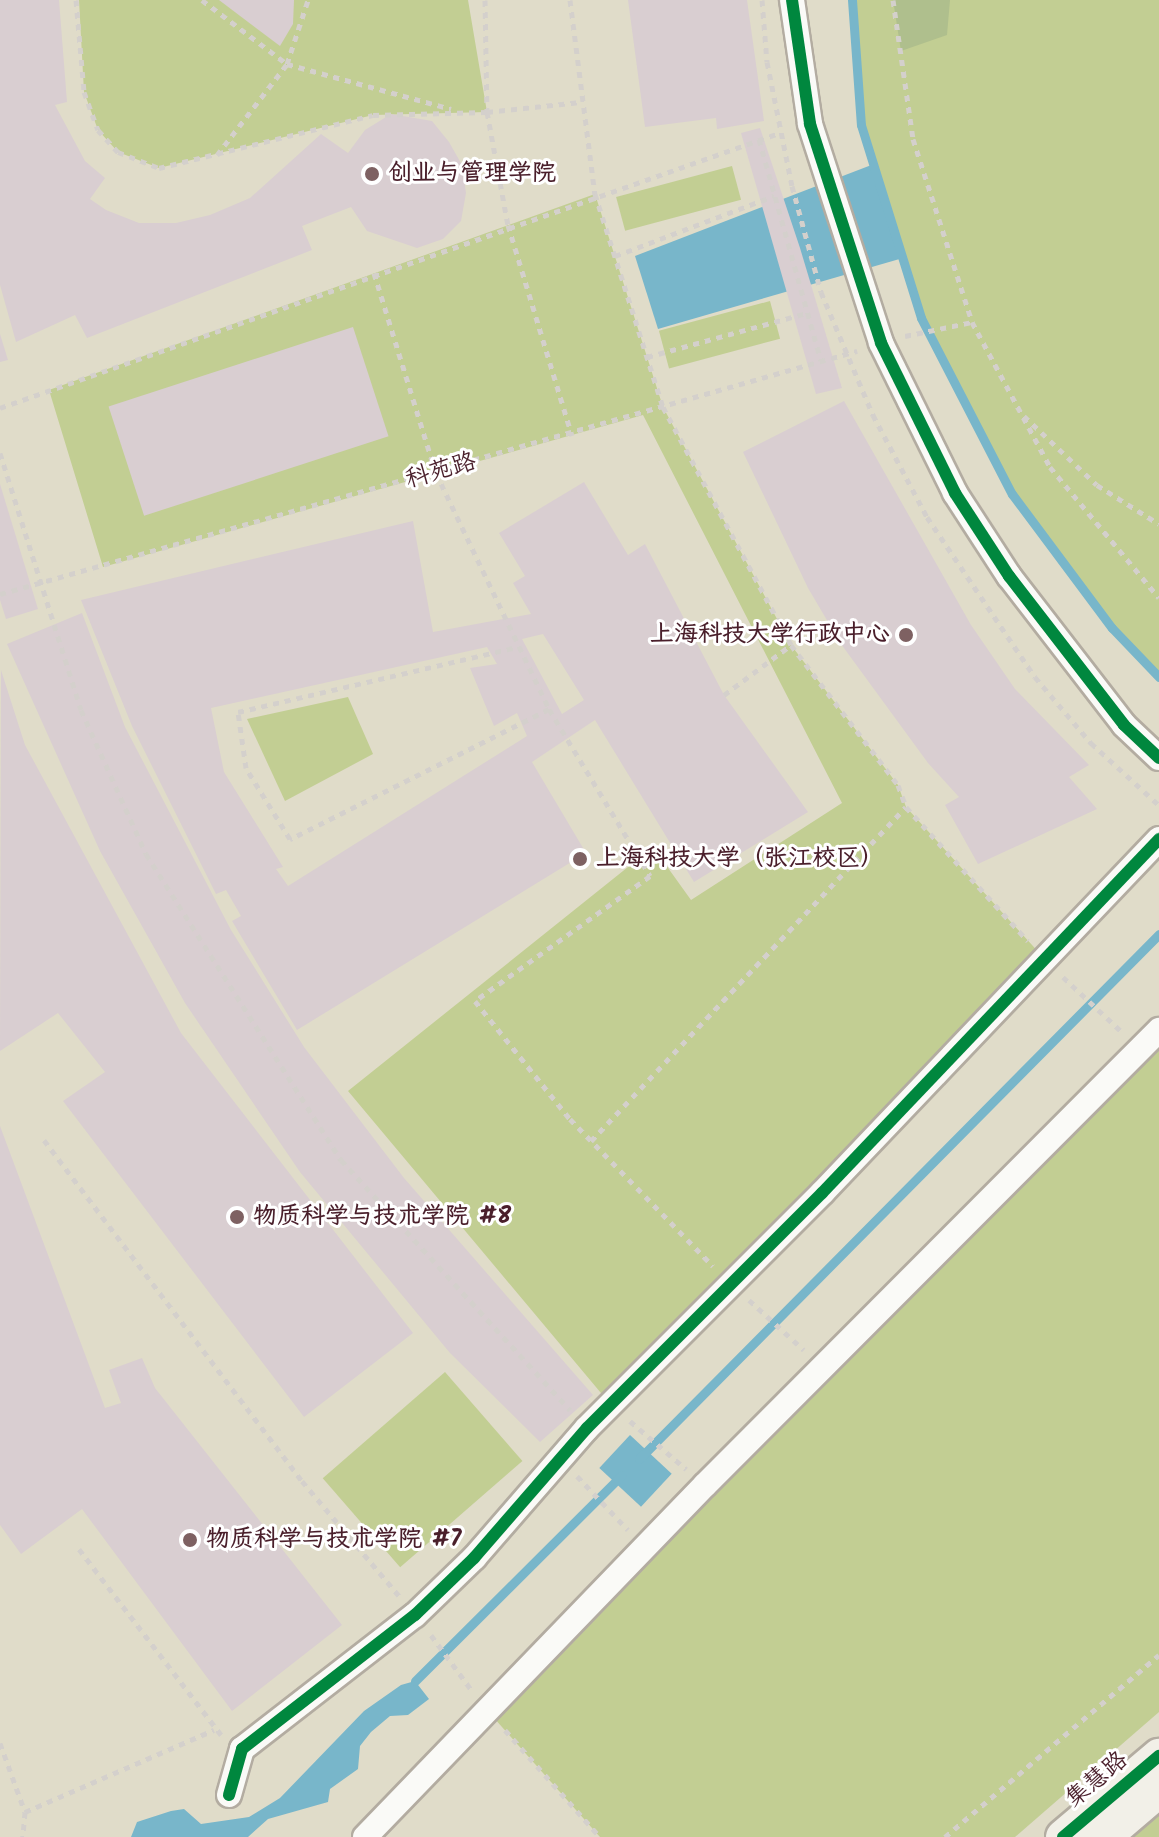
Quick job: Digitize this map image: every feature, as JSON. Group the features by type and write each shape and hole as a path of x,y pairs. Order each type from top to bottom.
{"street":[{"path":"792,0 810,124 881,343 955,493 1009,576 1124,725 1159,758"},
{"path":"229,1795 242,1749 421,1622 587,1428 731,1284 1159,839"},
{"path":"365,1837 486,1709 1159,1030"},
{"name":"集慧路","path":"1063,1837 1159,1756"},
{"name":"集慧路","path":"1104,1837 1159,1790"}],"path":[{"path":"202,0 287,64 456,110"},
{"path":"213,158 228,146 287,64 308,0"},
{"path":"485,0 487,112 508,225 572,435"},
{"path":"570,0 580,102 595,194 663,407 791,645 898,785 906,807 1043,957"},
{"path":"762,0 779,132 821,292"},
{"path":"893,0 913,139 972,322 1050,467 1159,598"},
{"path":"77,1 84,92 98,130 118,152 159,168 213,158 373,115 456,110 487,112 580,102"},
{"path":"0,408 595,194 810,124"},
{"path":"759,139 821,361"},
{"path":"615,256 774,198"},
{"path":"374,273 436,473 549,709 650,876 475,1001 591,1141 731,1284"},
{"path":"647,357 807,313"},
{"path":"914,334 972,322"},
{"path":"1020,412 1097,485 1159,524"},
{"path":"0,453 81,710 146,854 264,1044 341,1160 474,1311 587,1428"},
{"path":"724,695 791,645"},
{"path":"517,647 238,712 246,768 290,839 549,709"},
{"path":"591,1141 906,807"},
{"path":"1079,991 1108,1019"},
{"path":"44,1140 302,1481 421,1622 486,1709 600,1837"},
{"path":"756,1306 786,1333"},
{"path":"635,1425 665,1451"},
{"path":"579,1479 605,1510"},
{"path":"79,1549 214,1730 242,1749"},
{"path":"945,1837 1159,1655"},
{"path":"25,1812 214,1730"},
{"path":"0,1743 25,1812 23,1837"}],"green space":[{"path":"79,0 468,0 487,112 373,115 159,168 118,152 98,130 84,92"},
{"path":"852,0 1159,0 1159,677 1112,628 1017,501 921,318 861,125"},
{"path":"893,0 950,0 947,35 901,51"},
{"path":"732,166 741,200 625,231 616,197"},
{"path":"595,194 663,407 791,645 898,785 906,807 1043,957 611,1405 348,1091 653,847 691,900 842,803 643,415 103,567 49,390"},
{"path":"770,301 780,339 669,368 659,331"},
{"path":"348,697 373,754 285,801 247,719"},
{"path":"1159,1030 1159,1712 1015,1837 600,1837 486,1709"},
{"path":"445,1372 522,1461 400,1567 323,1478"},
{"path":"1159,1790 1159,1837 1104,1837"}],"water":[{"path":"874,164 903,258 658,329 635,256"},
{"path":"630,1435 672,1474 641,1507 599,1468"},
{"path":"415,1681 429,1699 408,1715 390,1716 371,1732 360,1746 358,1769 330,1789 328,1802 268,1819 248,1837 131,1837 137,1822 171,1811 184,1809 201,1824 249,1817 280,1798 364,1711 401,1685"}],"building":[{"name":"创业与管理学院","path":"0,0 59,0 67,102 55,105 85,161 105,178 90,199 106,210 139,223 176,223 210,215 250,198 321,134 348,153 365,130 391,114 432,121 449,142 462,165 466,193 461,221 443,239 417,248 367,231 351,207 302,226 312,250 87,338 75,315 16,342 0,285"},
{"path":"219,0 294,0 293,24 280,46"},
{"path":"628,0 747,0 764,121 717,129 716,118 645,127"},
{"path":"760,128 842,388 816,394 741,133"},
{"path":"353,327 389,436 144,516 109,406"},
{"path":"0,334 8,360 0,362"},
{"name":"上海科技大学行政中心","path":"844,401 971,625 1015,689 1089,765 1069,777 1097,809 978,864 945,805 959,797 928,763 841,644 808,588 743,452"},
{"path":"584,482 628,555 645,544 724,695 808,812 694,882 595,720 532,762 586,853 297,1030 232,921 241,916 226,890 216,894 132,726 81,600 413,521 433,632 531,614 513,583 525,576 499,533","holes":["543,634 584,700 562,714 522,639","487,647 497,664 470,668 494,726 517,713 527,736 288,886 276,869 283,867 224,772 211,708"]},
{"path":"0,484 38,609 6,619 0,600"},
{"path":"82,613 125,727 231,930 304,1047 404,1178 593,1395 540,1442 450,1353 300,1172 185,1003 100,851 7,644"},
{"name":"物质科学与技术学院 #8","path":"1,670 25,745 181,1033 413,1333 304,1417 63,1101 105,1072 58,1013 0,1051"},
{"name":"物质科学与技术学院 #7","path":"0,1126 105,1408 121,1403 109,1370 142,1358 155,1388 342,1625 232,1711 82,1509 21,1554 0,1525"}],"waterway":[{"path":"852,0 861,125 921,318 1012,494 1112,628 1159,677"},
{"path":"639,1459 1159,934"},
{"path":"415,1681 622,1475"}],"cycle path":[{"path":"792,0 810,124 881,343 955,493 1009,576 1124,725 1159,758"},
{"path":"229,1795 242,1749 415,1615 474,1558 587,1428 822,1193 1159,839"},
{"path":"1063,1837 1159,1756"}],"place":[{"name":"创业与管理学院","path":"372,174"},
{"name":"上海科技大学行政中心","path":"906,635"},
{"name":"上海科技大学（张江校区）","path":"580,859"},
{"name":"物质科学与技术学院 #8","path":"237,1217"},
{"name":"物质科学与技术学院 #7","path":"190,1540"}]}
